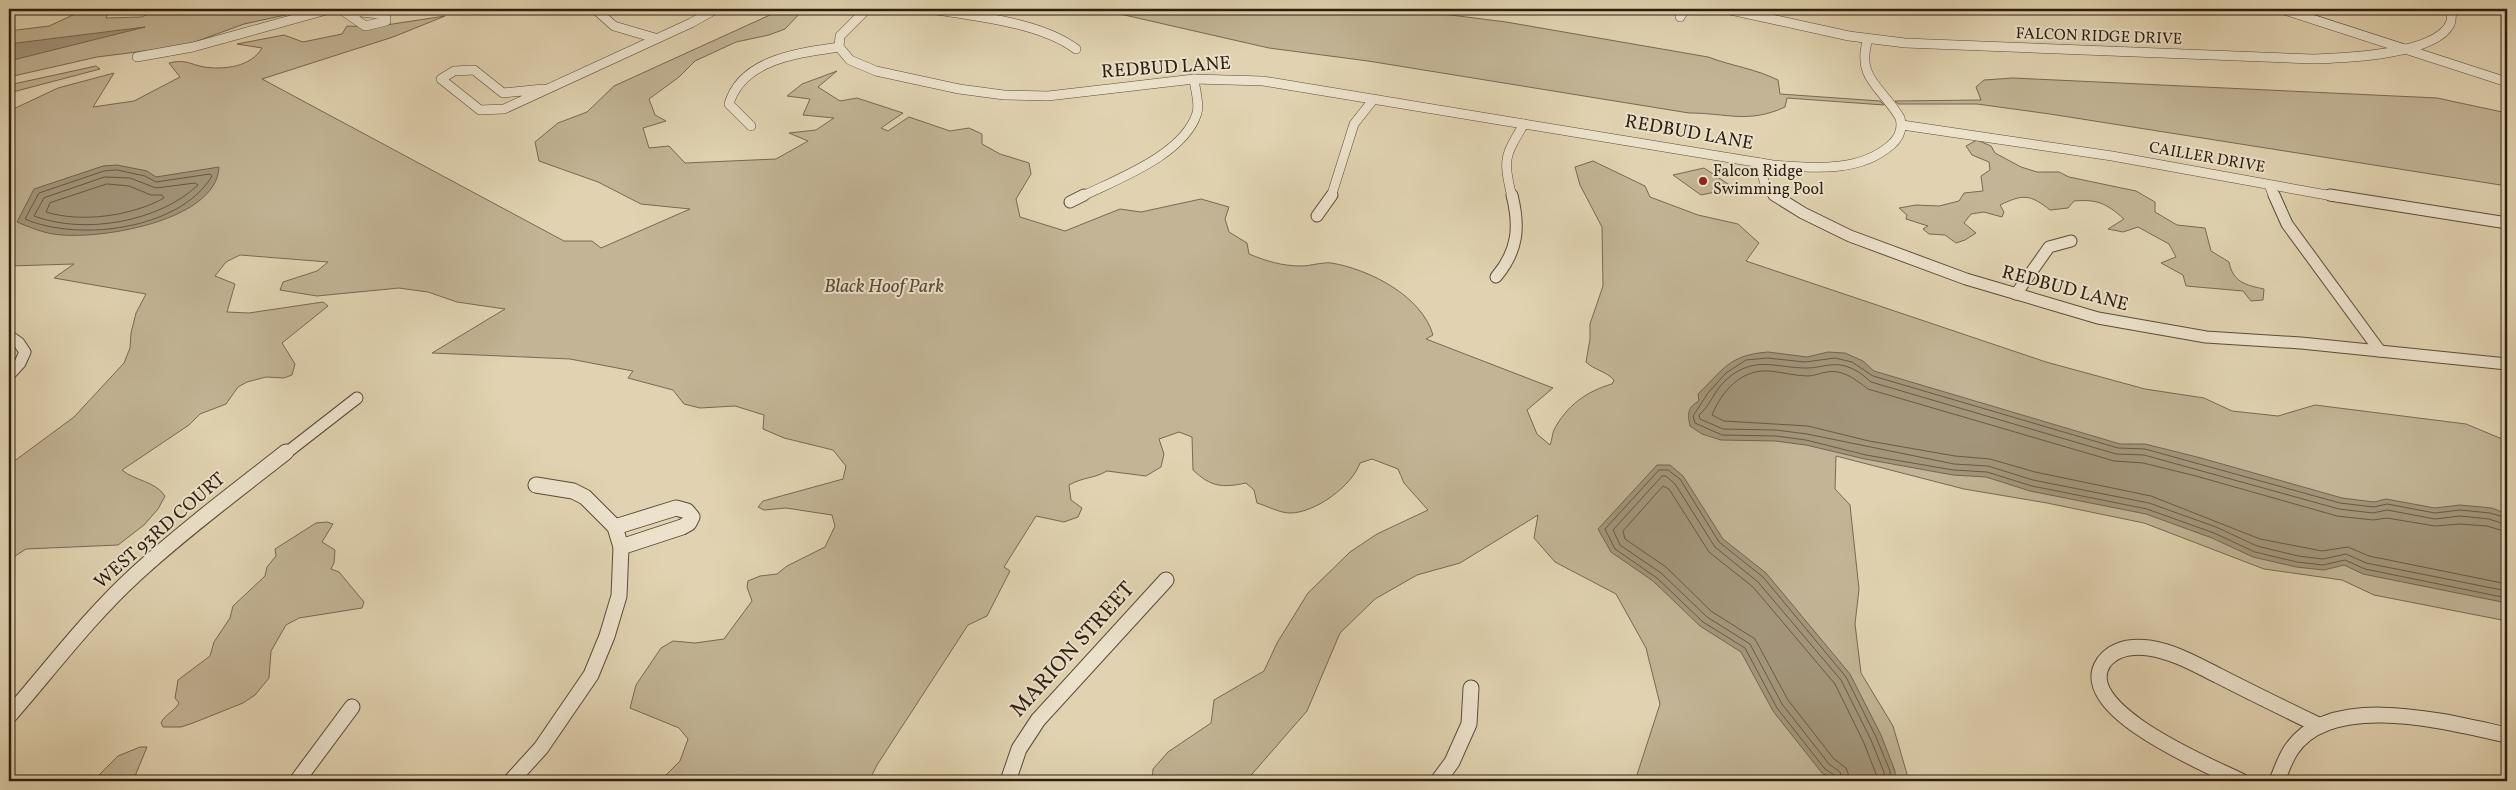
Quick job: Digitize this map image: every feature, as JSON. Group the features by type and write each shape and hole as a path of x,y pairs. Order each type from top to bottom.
{"street":[{"path":"20,10 34,9"},
{"path":"137,57 193,47 330,9"},
{"path":"595,9 600,17 613,26 654,38"},
{"path":"543,89 503,93 474,70 454,72 441,79 480,110 486,112 504,109 543,89 691,23 716,9"},
{"path":"751,126 729,104 734,88 740,81 756,70 776,61 810,51 839,48 840,36 844,30 867,9"},
{"path":"930,9 1040,31 1069,41 1076,49"},
{"path":"1680,17 1685,9"},
{"name":"FALCON RIDGE DRIVE","path":"1726,9 1868,39 1937,45 2284,59 2359,57 2405,49 2442,34 2452,20 2452,9"},
{"path":"2281,9 2507,82"},
{"path":"1761,163 1806,167 1859,162 1881,153 1891,146 1897,138 1902,125 1896,111 1865,71 1863,52 1868,39"},
{"name":"REDBUD LANE","path":"839,48 850,60 876,71 974,92 1031,96 1194,80 1263,81 1761,163 1762,178 1772,194 1803,214 1907,259 2105,320 2184,334 2507,364"},
{"path":"1070,202 1155,159 1184,136 1198,112 1194,80"},
{"path":"1028,107 1031,96"},
{"path":"1317,216 1328,205 1335,192 1354,124 1372,100"},
{"path":"1496,277 1507,266 1517,239 1518,220 1504,164 1506,154 1524,124"},
{"name":"CAILLER DRIVE","path":"1902,125 2112,156 2270,185 2507,223"},
{"path":"2270,185 2287,224 2380,351"},
{"path":"2016,294 2049,248 2070,241"},
{"path":"9,336 19,343 24,352 20,363 9,375"},
{"name":"WEST 93RD COURT","path":"9,716 102,609 135,575 206,514 357,398"},
{"path":"511,781 541,748 591,675 608,636 619,596 621,548 615,527 585,497 573,492 536,485"},
{"path":"615,527 676,508 690,512 692,517 690,522 682,527 621,548"},
{"name":"MARION STREET","path":"1008,781 1010,766 1021,743 1038,720 1166,580"},
{"path":"2242,781 2152,736 2120,713 2106,698 2101,688 2100,672 2103,663 2111,655 2122,650 2152,648 2172,653 2318,725"},
{"path":"1438,781 1452,762 1469,724 1471,688"},
{"path":"297,781 352,707"},
{"path":"2277,781 2280,768 2299,739 2318,725 2349,717 2397,716 2507,735"}],"green space":[{"path":"86,9 110,9 106,18 142,17 156,9 313,9 244,24 184,46 97,57 9,77 9,31 49,26"},
{"name":"Black Hoof Park","path":"783,9 804,9 785,29 769,35 736,42 695,61 679,77 649,99 655,115 666,121 643,128 649,148 669,146 685,163 776,159 808,141 789,133 816,130 834,118 803,115 810,99 787,96 802,84 837,71 818,87 840,101 857,98 903,113 881,128 888,131 909,117 950,131 969,128 982,134 982,144 1000,154 1029,163 1031,174 1016,199 1020,217 1065,231 1120,209 1141,212 1201,199 1229,207 1225,219 1229,232 1247,243 1249,254 1268,261 1294,266 1331,263 1346,266 1377,278 1406,297 1418,308 1427,321 1433,335 1426,339 1553,388 1527,410 1537,434 1550,445 1554,430 1571,407 1586,395 1612,384 1614,380 1586,362 1590,339 1590,324 1603,286 1602,227 1580,185 1575,167 1593,161 1645,186 1650,197 1698,215 1738,224 1759,243 1746,261 2046,362 2145,389 2204,398 2232,411 2278,416 2315,405 2466,424 2507,441 2507,621 2374,595 2342,580 2264,569 2144,523 2047,503 1964,489 1836,456 1835,489 1850,505 1859,589 1855,624 1861,673 1893,726 1909,781 1635,781 1660,704 1646,648 1616,594 1555,562 1534,538 1538,515 1460,563 1417,575 1375,599 1340,633 1307,711 1246,781 1152,781 1153,769 1168,752 1211,723 1214,700 1264,671 1277,643 1308,593 1350,552 1377,534 1428,510 1404,483 1398,469 1372,459 1360,463 1349,481 1321,503 1300,512 1286,513 1278,511 1257,503 1254,490 1246,483 1223,486 1211,483 1199,476 1193,470 1192,437 1179,432 1159,439 1164,454 1161,467 1146,476 1107,471 1069,485 1071,500 1082,508 1078,517 1064,522 1036,516 1004,567 1010,571 987,616 968,625 877,765 869,781 660,781 680,761 688,739 679,728 630,708 636,685 661,648 673,641 695,643 724,639 752,601 747,587 748,581 760,576 777,574 787,566 825,547 835,526 832,515 786,508 764,510 758,507 763,501 843,479 846,466 833,450 784,438 763,429 764,415 735,406 700,408 684,404 673,390 628,378 633,371 570,359 432,353 505,309 457,302 428,292 399,288 317,296 280,290 283,282 317,271 328,262 240,255 226,262 215,276 235,284 227,312 249,313 323,302 328,306 282,343 295,364 292,375 284,378 266,377 247,382 238,387 226,404 200,414 189,425 122,470 156,487 165,496 158,509 144,525 118,545 26,549 9,560 9,465 74,417 124,363 130,348 131,333 136,313 146,294 54,278 74,264 9,266 9,111 58,88 114,73 93,107 134,101 180,77 169,63 184,62 204,67 220,68 236,66 251,59 262,48 237,44 284,35 303,42 342,34 347,26 373,27 445,16 393,37 262,79 564,241 592,241 601,248 690,209 641,204 598,182 539,161 535,142 558,123 587,112 614,86"},
{"path":"1098,9 1403,9 1506,22 1708,57 1778,80 1780,94 1880,101 1884,105 1787,98 1785,107 1760,115 1737,116 1689,113 1368,61 1269,48"},
{"path":"96,66 100,69 9,93 9,85"},
{"path":"2013,78 2437,98 2507,113 2507,186 2050,114 1977,104 1898,104 1895,101 1981,100 1976,87 1984,80"},
{"path":"1977,140 1991,146 1995,153 2021,167 2037,172 2059,172 2069,177 2136,191 2155,202 2155,212 2177,225 2205,228 2211,251 2229,262 2233,274 2241,282 2264,289 2263,300 2251,301 2243,291 2186,286 2183,275 2161,263 2176,257 2169,244 2138,227 2123,232 2108,229 2124,219 2101,203 2074,201 2068,208 2050,210 2031,198 2015,199 2000,205 2004,212 2002,217 1984,212 1971,214 1964,223 1976,233 1956,243 1945,235 1929,234 1923,229 1928,226 1906,219 1907,215 1899,208 1916,205 1939,206 1959,201 1964,193 1983,191 1981,176 1990,170 1989,162 1972,155 1966,146"},
{"name":"Falcon Ridge Swimming Pool","path":"1704,168 1734,188 1701,195 1673,175"},
{"path":"327,522 333,524 322,542 335,550 334,563 331,569 339,572 364,602 362,608 299,618 286,625 271,651 269,678 255,695 243,703 193,723 181,727 163,727 161,723 163,720 179,703 175,698 178,680 210,656 214,642 230,618 233,606 265,576 267,567 276,556 275,549 316,523"},
{"path":"140,747 147,747 133,781 101,781 97,777 118,756"}],"water":[{"path":"145,27 9,61 9,44"},
{"path":"117,165 147,171 156,177 219,167 213,186 198,202 177,214 151,224 96,234 72,235 48,233 17,222 34,189 103,166"},
{"path":"1768,352 1807,357 1828,352 1845,353 1863,361 1874,371 2120,444 2145,444 2342,498 2374,502 2386,499 2435,508 2460,505 2492,508 2507,514 2507,603 2363,574 2344,565 2324,570 2296,567 2253,557 2212,538 2146,514 2030,491 1986,477 1953,475 1865,459 1806,445 1775,441 1721,440 1702,434 1690,426 1689,411 1699,401 1698,394 1721,371 1744,356"},
{"path":"1657,465 1670,465 1683,476 1723,539 1766,573 1850,674 1881,735 1895,771 1895,781 1835,781 1822,773 1773,711 1741,652 1700,626 1653,581 1611,552 1598,529"}],"place":[{"name":"Falcon Ridge Swimming Pool","path":"1703,181"}]}
